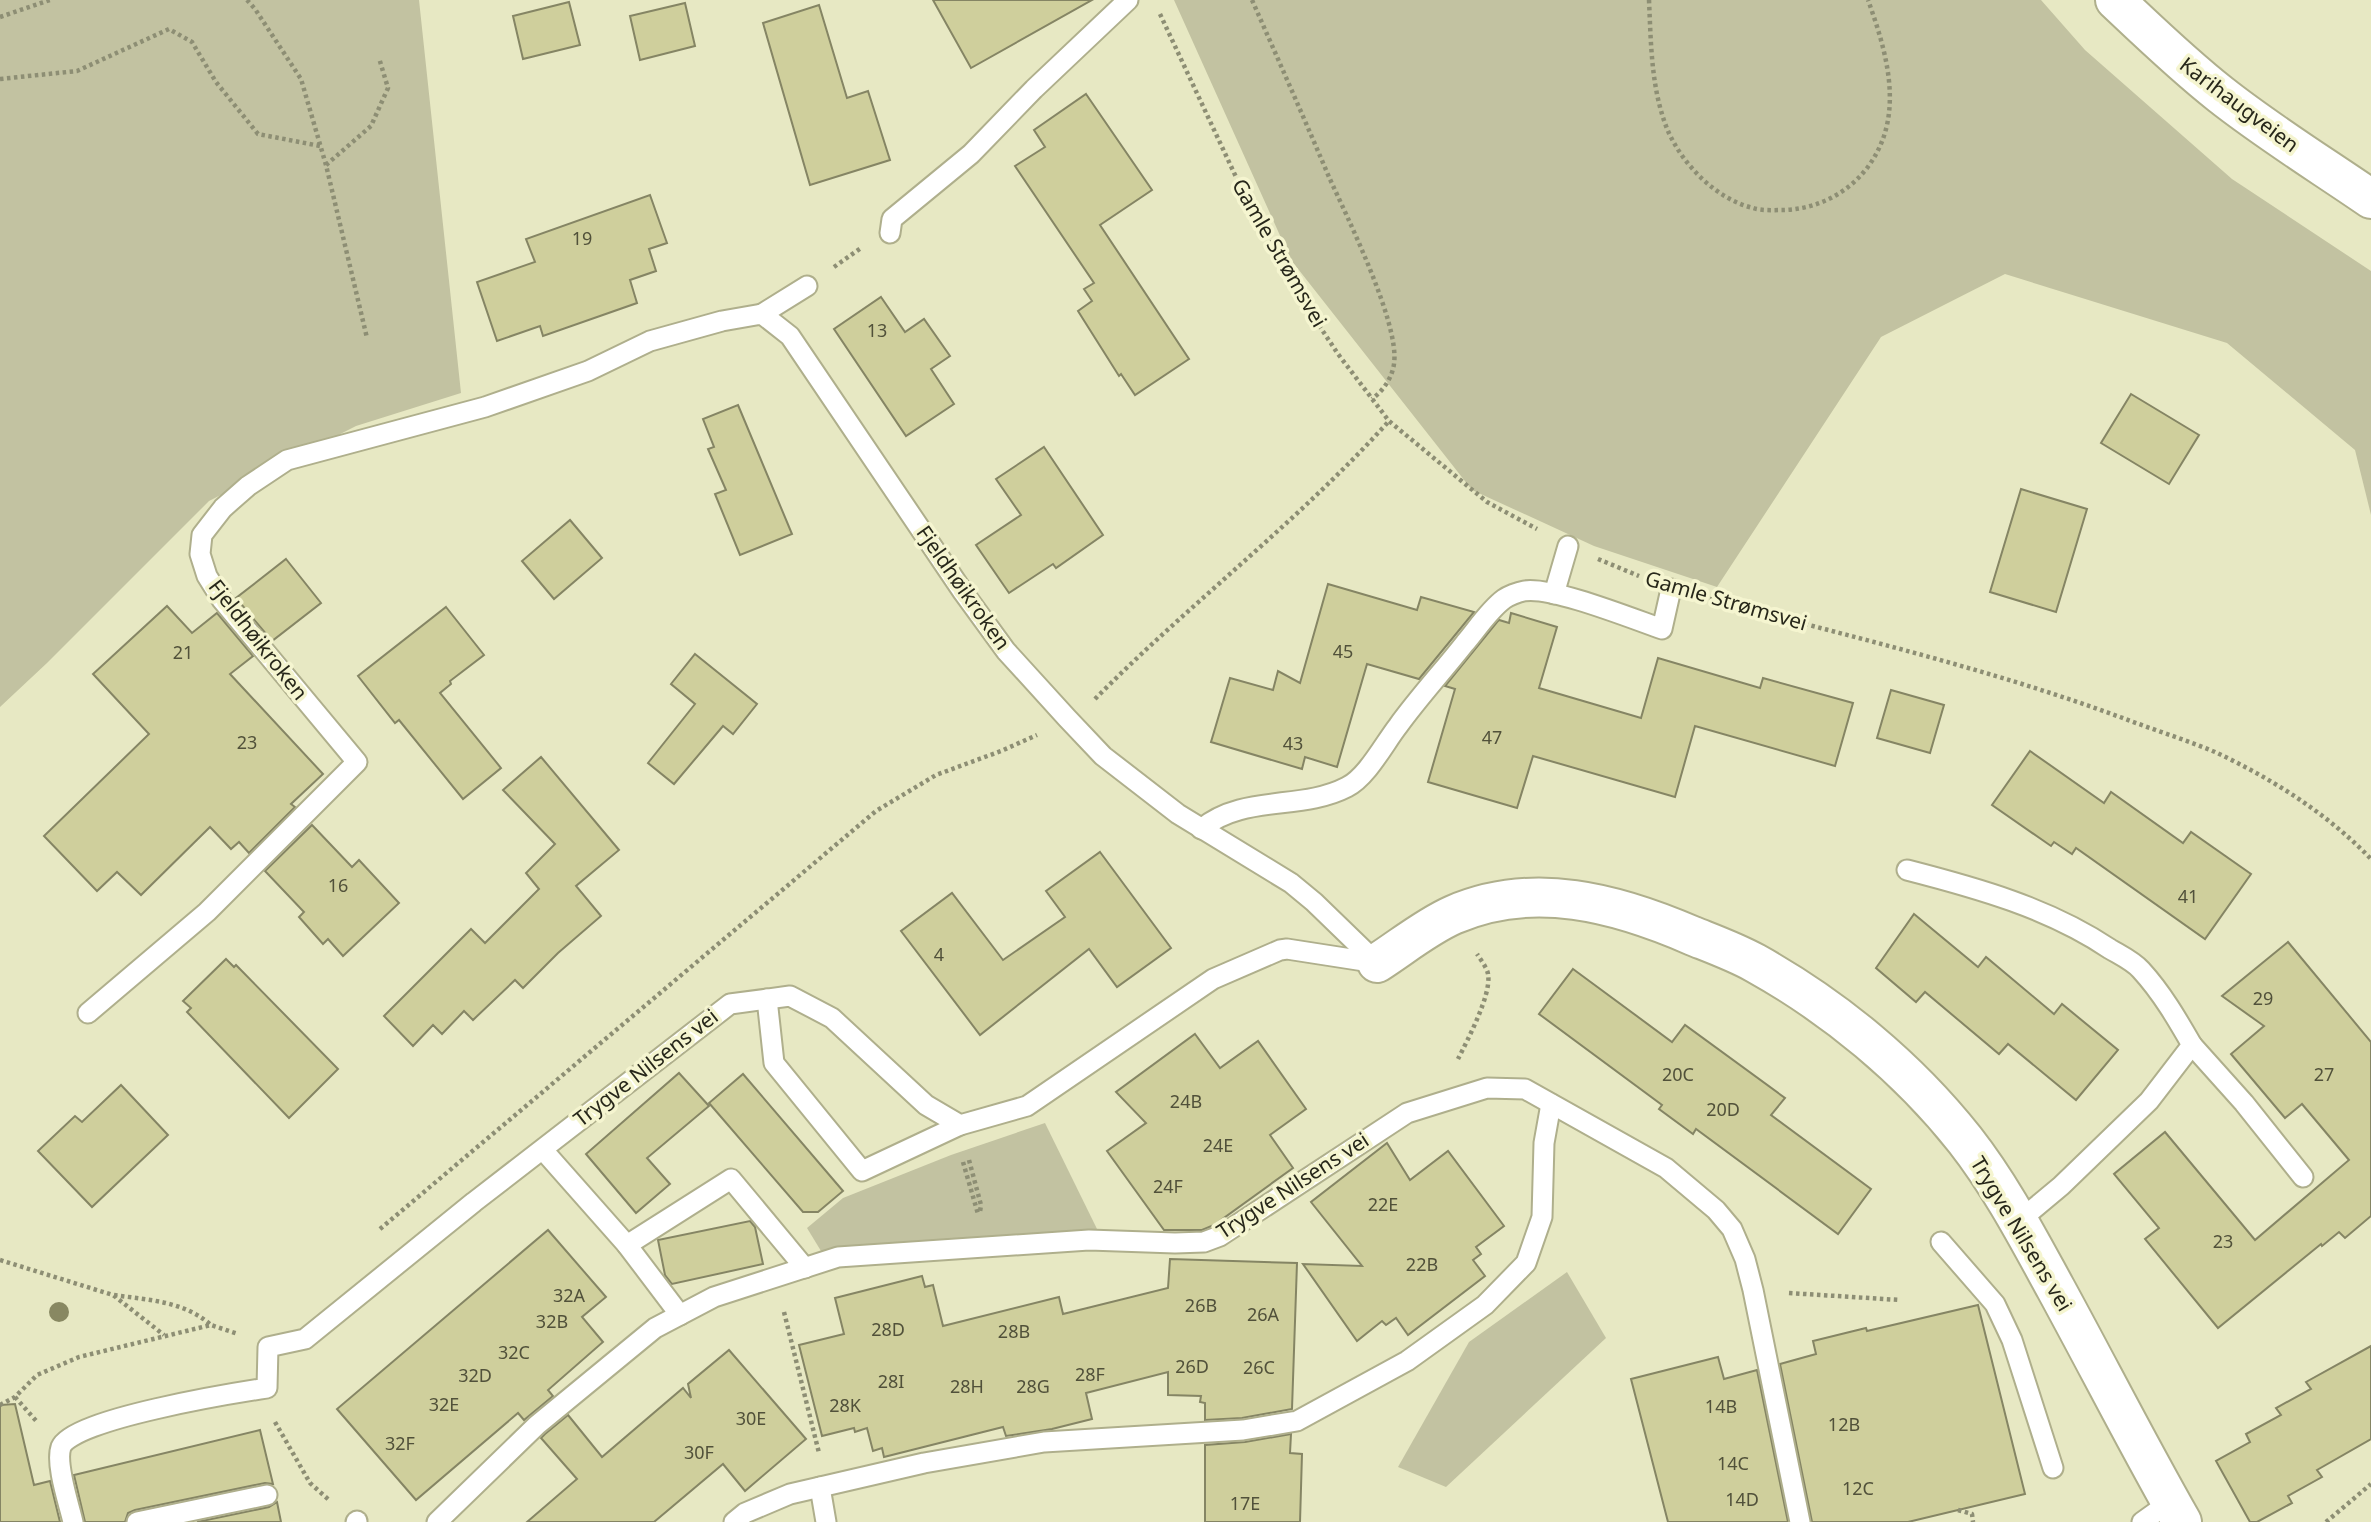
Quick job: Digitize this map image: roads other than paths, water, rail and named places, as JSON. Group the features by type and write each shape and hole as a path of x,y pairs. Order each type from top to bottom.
{"street":[{"name":"Karihaugveien","path":"2115,0 2219,93 2280,139 2357,189"},
{"name":"Trygve Nilsens vei","path":"1377,963 1428,929 1454,915 1487,903 1529,896 1591,901 1660,921 1752,961 1816,1000 1873,1045 1924,1093 1965,1140 2019,1222 2165,1515"}],"lane":[{"path":"890,233 892,219 971,154 1034,89 1128,0"},
{"name":"Fjeldhøikroken","path":"88,1013 207,912 357,762 222,600 207,576 200,554 202,535 223,508 248,486 287,460 485,407 588,371 650,341 722,321 762,314 807,286"},
{"name":"Fjeldhøikroken","path":"762,314 790,335 963,592 1006,651 1103,756 1200,829"},
{"path":"1554,594 1568,546"},
{"path":"1377,963 1291,883 1200,829 1212,819 1236,809 1332,793 1350,786 1504,599 1524,591 1554,594 1662,629 1671,589"},
{"path":"1907,870 1971,887 2040,911 2090,935 2139,968 2167,1001 2192,1045 2244,1103 2303,1177"},
{"path":"767,999 775,1063 862,1171 957,1126 1027,1106 1213,979 1280,950 1377,963"},
{"name":"Trygve Nilsens vei","path":"73,1522 60,1461 61,1447 67,1440 110,1421 201,1398 267,1388 268,1347 305,1339 474,1202 730,1004 790,996 832,1018 926,1105 957,1126"},
{"path":"2019,1222 2061,1186 2149,1101 2192,1045"},
{"name":"Trygve Nilsens vei","path":"437,1522 537,1425 655,1328 714,1297 838,1257 1089,1240 1204,1242 1220,1236 1407,1113 1488,1088 1525,1089 1666,1168 1716,1210 1732,1229 1754,1290 1800,1522"},
{"path":"734,1522 745,1513 790,1494 924,1463 1044,1443 1243,1430 1297,1421 1407,1361 1485,1305 1526,1263 1542,1217 1544,1143 1551,1104"},
{"path":"543,1150 627,1245 680,1315"},
{"path":"627,1245 731,1179 805,1268"},
{"path":"1941,1242 1995,1304 2011,1340 2053,1468"},
{"path":"824,1486 826,1522"},
{"path":"137,1522 267,1495"}]}
